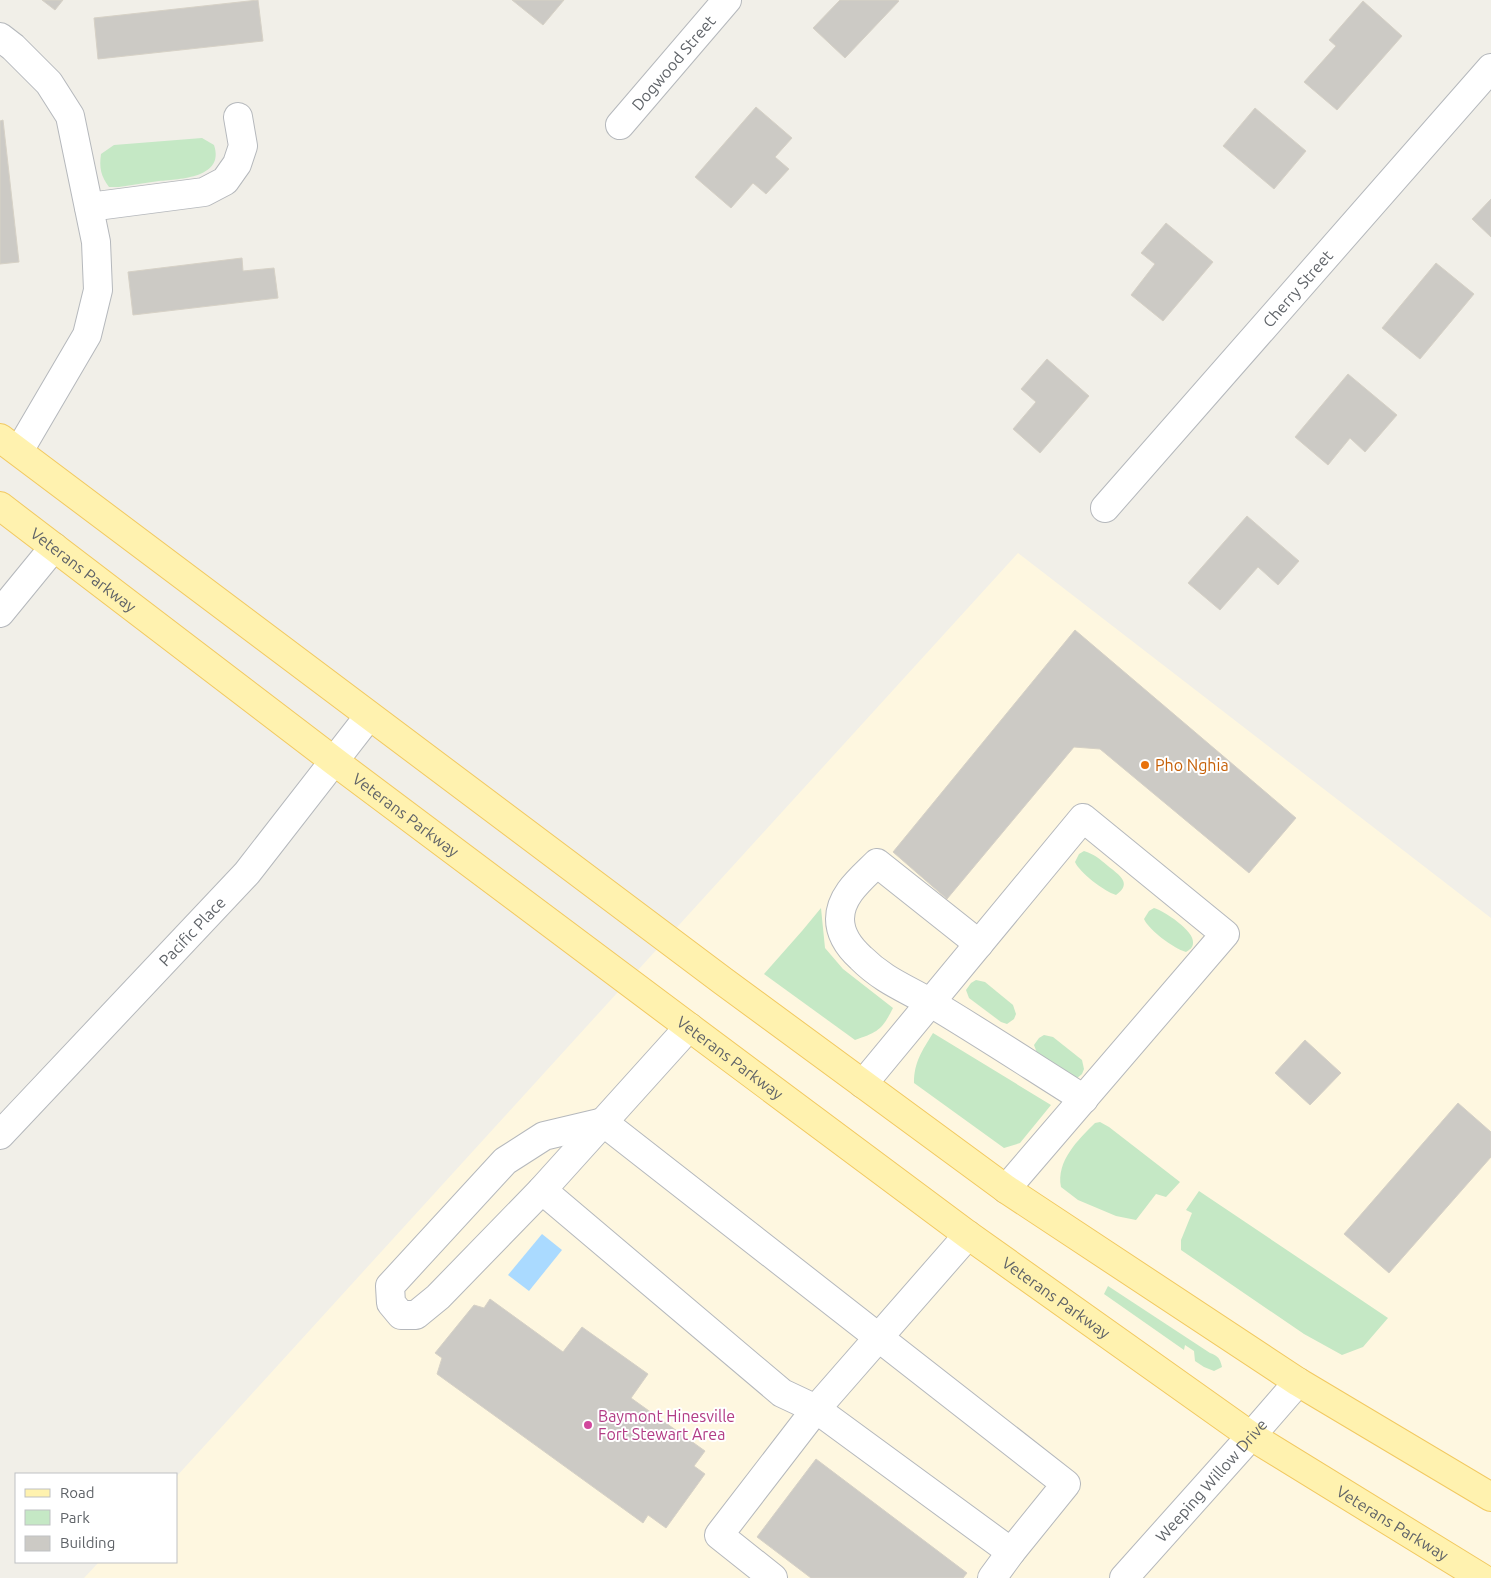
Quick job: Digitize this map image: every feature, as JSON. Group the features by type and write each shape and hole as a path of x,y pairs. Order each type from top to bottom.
{"main road":[{"path":"9,445 715,975 1006,1189 1298,1382 1491,1497"},
{"name":"Veterans Parkway","path":"0,506 334,761 968,1235 1252,1436 1482,1578"}],"street":[{"name":"Dogwood Street","path":"620,125 727,0"},
{"path":"0,37 13,47 49,83 70,116 96,242 98,290 87,335 9,445"},
{"name":"Cherry Street","path":"1105,508 1491,68"},
{"path":"89,207 204,192 225,181 236,164 243,146 238,117"},
{"path":"0,613 54,547"},
{"name":"Pacific Place","path":"0,1135 247,874 369,716"},
{"path":"864,1084 1083,818 1225,934 1006,1189"},
{"path":"979,944 877,863 854,886 844,903 840,918 842,932 848,944 862,959 887,980 930,1003 1084,1099"},
{"path":"603,1122 544,1136 504,1161 390,1286 391,1303 401,1315 416,1315 438,1297 542,1190 689,1027"},
{"path":"603,1122 1066,1484 992,1578"},
{"path":"542,1190 782,1393 816,1409 1011,1552"},
{"path":"773,1578 719,1535 816,1409 968,1235"},
{"name":"Weeping Willow Drive","path":"1124,1578 1298,1382"}],"shaded area":[{"path":"1018,553 1491,918 1491,1578 84,1578 98,1563 178,1563 178,1475"}],"green space":[{"path":"202,138 214,145 216,156 213,164 198,175 109,187 102,175 101,154 114,145"},
{"path":"1084,851 1100,859 1123,879 1124,883 1121,891 1116,895 1105,890 1082,871 1075,862 1079,854"},
{"path":"821,908 825,948 843,969 893,1008 882,1026 869,1035 855,1040 764,974"},
{"path":"1154,908 1165,913 1184,927 1192,938 1193,943 1190,950 1186,952 1175,947 1156,933 1147,923 1144,919 1149,911"},
{"path":"976,980 985,982 1013,1005 1016,1014 1014,1019 1007,1024 1001,1022 969,998 966,990"},
{"path":"933,1033 1051,1105 1020,1143 1004,1148 914,1083 917,1063"},
{"path":"1044,1035 1053,1037 1082,1060 1084,1069 1082,1074 1076,1079 1069,1077 1037,1053 1034,1045"},
{"path":"1100,1122 1180,1182 1166,1197 1156,1194 1136,1220 1116,1216 1078,1200 1061,1187 1060,1177 1065,1160 1075,1144 1095,1123"},
{"path":"1199,1191 1388,1318 1363,1347 1342,1355 1304,1334 1181,1250 1181,1240 1192,1213 1186,1210"},
{"path":"1108,1286 1217,1356 1222,1367 1214,1371 1195,1361 1194,1351 1185,1345 1184,1350 1104,1294"}],"water":[{"path":"542,1234 562,1250 529,1291 508,1275"}],"building":[{"path":"42,0 63,0 55,10"},
{"path":"258,0 263,41 98,59 94,18"},
{"path":"512,0 564,0 543,25"},
{"path":"840,0 899,1 845,58 813,28"},
{"path":"1363,1 1402,36 1337,110 1304,82 1336,46 1329,40"},
{"path":"756,107 792,138 775,157 789,169 766,194 753,183 731,208 695,177"},
{"path":"1255,108 1306,151 1274,189 1223,146"},
{"path":"3,120 19,262 0,264 0,121"},
{"path":"1491,199 1491,237 1472,219"},
{"path":"1166,223 1213,262 1163,321 1131,295 1155,264 1141,253"},
{"path":"242,258 243,271 274,268 278,298 133,315 128,272"},
{"path":"1436,263 1474,294 1420,359 1382,328"},
{"path":"1047,359 1089,396 1040,453 1013,429 1036,402 1021,389"},
{"path":"1348,374 1397,415 1365,452 1350,438 1328,465 1295,437"},
{"path":"1247,516 1299,561 1278,585 1258,567 1220,610 1188,583"},
{"path":"1075,630 1296,818 1249,873 1100,749 1074,747 947,899 893,852"},
{"path":"1305,1040 1341,1073 1310,1105 1275,1073"},
{"path":"1458,1103 1491,1132 1491,1157 1389,1273 1344,1234"},
{"name":"Baymont Hinesville Fort Stewart Area","path":"490,1299 563,1352 582,1327 648,1374 631,1398 705,1451 694,1466 705,1474 666,1528 648,1515 643,1523 437,1374 442,1358 435,1353 474,1305 484,1308"},
{"path":"816,1459 967,1573 963,1578 811,1578 757,1537"}],"place":[{"name":"Pho Nghia","path":"1145,765"},
{"name":"Baymont Hinesville Fort Stewart Area","path":"588,1425"}]}
